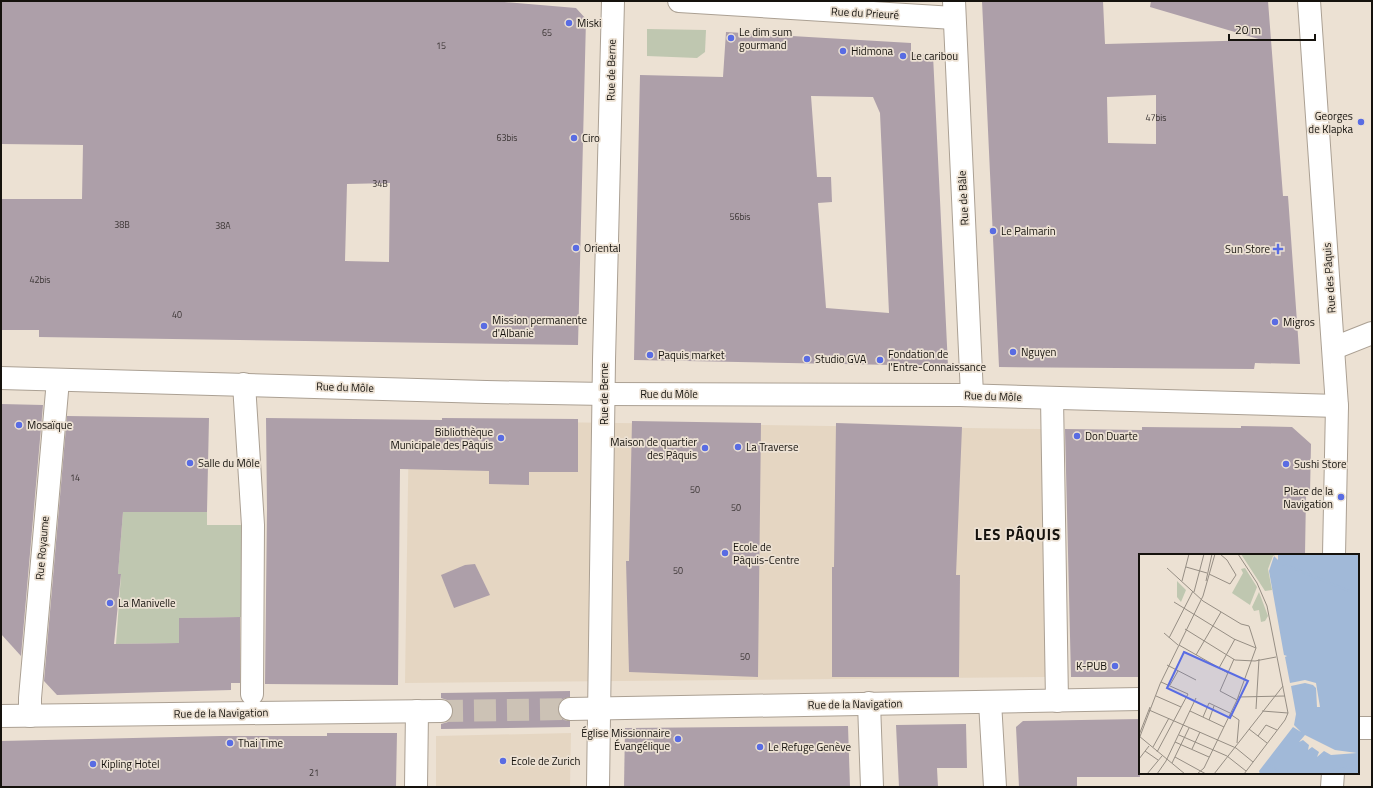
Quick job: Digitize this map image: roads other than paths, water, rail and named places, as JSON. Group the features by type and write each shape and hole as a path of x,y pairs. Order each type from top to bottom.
{"street":[{"name":"Rue de Berne","path":"598,787 598,708 613,1"},
{"name":"Rue du Prieuré","path":"679,1 954,10"},
{"name":"Rue des Pâquis","path":"1309,1 1337,406 1334,554"},
{"name":"Rue de Bâle","path":"954,10 972,395"},
{"path":"1334,348 1372,333"},
{"name":"Rue du Môle","path":"1,378 456,391 605,394 972,395 1337,406"},
{"name":"Rue Royaume","path":"30,716 30,690 58,380"},
{"path":"244,384 253,525 252,694"},
{"path":"1052,398 1057,701"},
{"name":"Rue de la Navigation","path":"570,709 869,703 1139,700"},
{"path":"990,702 995,787"},
{"path":"869,703 872,787"},
{"path":"416,787 417,711"},
{"name":"Rue de la Navigation","path":"1,716 441,711"},
{"path":"1359,728 1372,728"},
{"path":"1332,787 1333,774"}],"tunnel":[{"path":"441,711 570,709"}],"place":[{"name":"Miski","path":"569,23"},
{"name":"Le dim sum gourmand","path":"731,38"},
{"name":"Hidmona","path":"843,51"},
{"name":"Le caribou","path":"903,56"},
{"name":"Georges de Klapka","path":"1361,122"},
{"name":"Ciro","path":"574,138"},
{"name":"Le Palmarin","path":"993,231"},
{"name":"Oriental","path":"576,248"},
{"name":"Sun Store","path":"1278,249"},
{"name":"Migros","path":"1275,322"},
{"name":"Mission permanente d'Albanie","path":"484,326"},
{"name":"Nguyen","path":"1013,352"},
{"name":"Paquis market","path":"650,355"},
{"name":"Studio GVA","path":"807,359"},
{"name":"Fondation de l'Entre-Connaissance","path":"880,360"},
{"name":"Mosaïque","path":"19,425"},
{"name":"Don Duarte","path":"1077,436"},
{"name":"Bibliothèque Municipale des Pâquis","path":"501,438"},
{"name":"La Traverse","path":"738,447"},
{"name":"Maison de quartier des Pâquis","path":"705,448"},
{"name":"Salle du Môle","path":"190,463"},
{"name":"Sushi Store","path":"1286,464"},
{"name":"Place de la Navigation","path":"1341,497"},
{"name":"Ecole de Pâquis-Centre","path":"725,553"},
{"name":"La Manivelle","path":"110,603"},
{"name":"K-PUB","path":"1115,666"},
{"name":"Église Missionnaire Évangélique","path":"678,739"},
{"name":"Thai Time","path":"230,743"},
{"name":"Le Refuge Genève","path":"760,747"},
{"name":"Ecole de Zurich","path":"503,761"},
{"name":"Kipling Hotel","path":"93,764"}],"district":[{"name":"LES PÂQUIS","path":"1018,534"}]}
